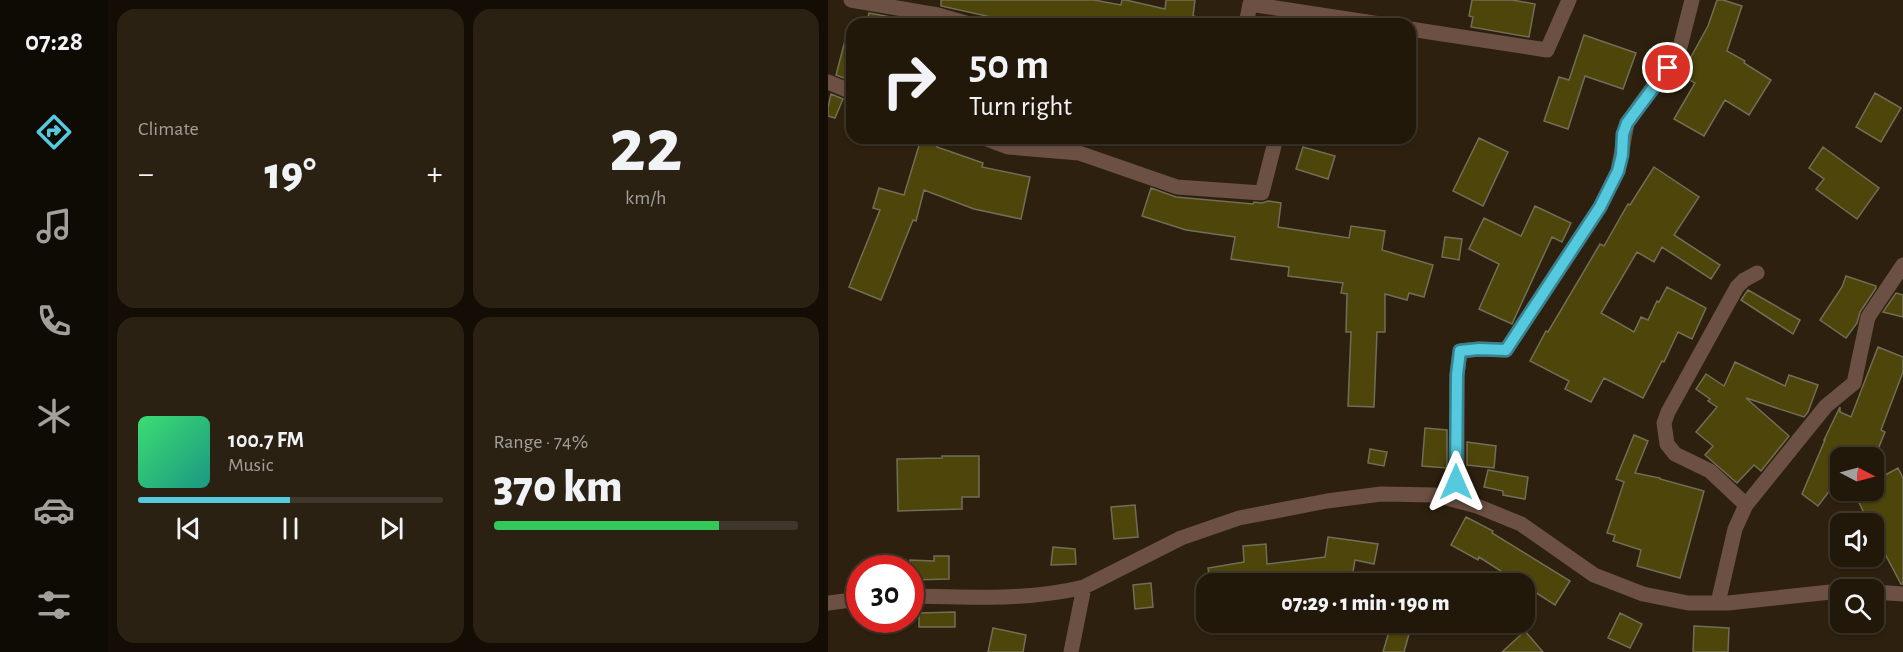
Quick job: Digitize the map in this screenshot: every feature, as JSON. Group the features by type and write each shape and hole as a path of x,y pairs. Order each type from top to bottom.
{"street":[{"path":"851,0 948,18"},
{"path":"1416,30 1547,50 1569,0"},
{"path":"1457,500 1457,375 1460,351 1506,350 1588,226 1618,171 1622,155 1623,134 1627,123 1679,51 1692,0"},
{"path":"1247,18 1250,3 1343,18"},
{"path":"828,82 846,90"},
{"path":"1000,144 1008,147 1079,153 1178,187 1262,193 1274,144"},
{"path":"1718,603 1736,529 1746,505 1826,406 1854,383 1868,317 1903,265"},
{"path":"1746,505 1710,471 1675,454 1667,444 1664,423 1737,287 1757,273"},
{"path":"924,596 1044,595 1084,587 1181,538 1239,518 1327,501 1381,494 1435,495 1477,506 1521,524 1594,575 1643,594 1688,603 1718,603 1830,592"},
{"path":"1071,652 1084,587"},
{"path":"1884,593 1903,594"},
{"path":"828,603 846,601"}],"building":[{"path":"941,0 1094,0 1121,5 1122,0 1126,0 1165,9 1166,0 1195,0 1193,16 1203,18 996,18 941,6"},
{"path":"1472,0 1512,0 1535,4 1529,37 1471,27 1473,17 1469,16"},
{"path":"1717,0 1742,6 1727,51 1771,80 1749,115 1725,100 1704,136 1674,119 1695,83 1681,75 1708,26"},
{"path":"869,13 891,17 891,18 868,18"},
{"path":"1584,35 1636,53 1623,89 1585,76 1568,129 1544,121 1559,77 1569,80"},
{"path":"846,37 846,79 836,75"},
{"path":"1875,93 1901,108 1881,142 1856,127"},
{"path":"831,94 843,99 835,118 828,116"},
{"path":"1479,138 1508,152 1483,206 1453,191"},
{"path":"919,144 938,144 937,147 983,163 982,167 1030,177 1021,219 974,209 924,190 916,221 913,220 881,300 849,287 880,210 873,208 879,188 904,195"},
{"path":"1303,147 1335,156 1328,179 1296,169"},
{"path":"1823,147 1879,188 1857,219 1816,189 1824,179 1809,168"},
{"path":"1654,167 1699,197 1674,235 1720,265 1711,279 1662,247 1654,262 1637,252 1601,313 1634,332 1641,317 1648,320 1667,287 1706,308 1692,339 1678,332 1643,398 1604,378 1591,402 1565,389 1569,381 1530,361 1600,244 1604,246 1628,204 1630,205"},
{"path":"1151,188 1176,197 1253,204 1268,201 1281,203 1278,227 1349,238 1351,226 1385,231 1382,250 1433,265 1424,297 1409,293 1407,300 1385,294 1385,332 1377,332 1374,407 1348,406 1351,332 1346,332 1347,294 1341,293 1343,283 1288,276 1289,267 1231,259 1235,237 1186,230 1142,216"},
{"path":"1535,206 1571,223 1562,242 1552,237 1512,324 1479,309 1499,264 1469,249 1484,218 1521,236"},
{"path":"1445,237 1462,239 1459,260 1442,257"},
{"path":"1846,276 1876,286 1876,288 1846,338 1820,320 1842,287"},
{"path":"1748,290 1800,320 1793,334 1741,300"},
{"path":"1896,293 1903,295 1903,317 1883,312"},
{"path":"1878,347 1903,357 1903,372 1881,430 1885,432 1879,447 1830,447 1830,490 1818,506 1802,494 1840,407 1840,412 1851,417"},
{"path":"1735,362 1785,386 1789,375 1818,385 1804,417 1746,398 1789,436 1761,471 1754,465 1737,483 1705,455 1713,446 1696,432 1717,407 1696,389 1706,374 1724,386"},
{"path":"1425,428 1447,430 1447,468 1422,466"},
{"path":"1634,435 1648,441 1635,473 1704,491 1680,578 1637,566 1641,550 1613,541 1615,535 1607,533 1624,482 1616,479"},
{"path":"1467,442 1496,446 1494,468 1467,465"},
{"path":"1370,449 1387,452 1384,466 1368,463"},
{"path":"942,456 979,456 979,497 962,497 962,509 898,511 897,459 942,458"},
{"path":"1898,468 1903,478 1903,584 1884,552 1884,513 1864,513 1858,501 1884,501 1884,476"},
{"path":"1488,470 1528,477 1525,499 1503,495 1503,491 1484,487"},
{"path":"1135,505 1138,537 1114,539 1111,507"},
{"path":"1466,517 1493,531 1492,533 1570,581 1555,605 1535,592 1535,573 1504,573 1479,557 1478,560 1451,545"},
{"path":"1328,537 1378,544 1374,564 1355,560 1353,573 1209,573 1208,568 1244,562 1243,546 1266,544 1267,564 1325,557"},
{"path":"1053,547 1075,549 1076,564 1051,565"},
{"path":"934,556 949,556 949,579 924,580 924,561 934,561"},
{"path":"1151,583 1153,607 1135,609 1133,585"},
{"path":"955,612 955,627 924,627 924,613"},
{"path":"1620,613 1642,624 1630,648 1608,638"},
{"path":"1694,626 1729,628 1728,652 1693,652"},
{"path":"993,628 1026,635 1023,652 988,652"},
{"path":"1389,633 1409,634 1404,652 1383,652"},
{"path":"1523,633 1527,633 1543,652 1502,652"}],"route":[{"path":"1456,482 1457,375 1460,351 1506,350 1600,207 1618,171 1622,155 1623,134 1627,123 1668,68"}]}
